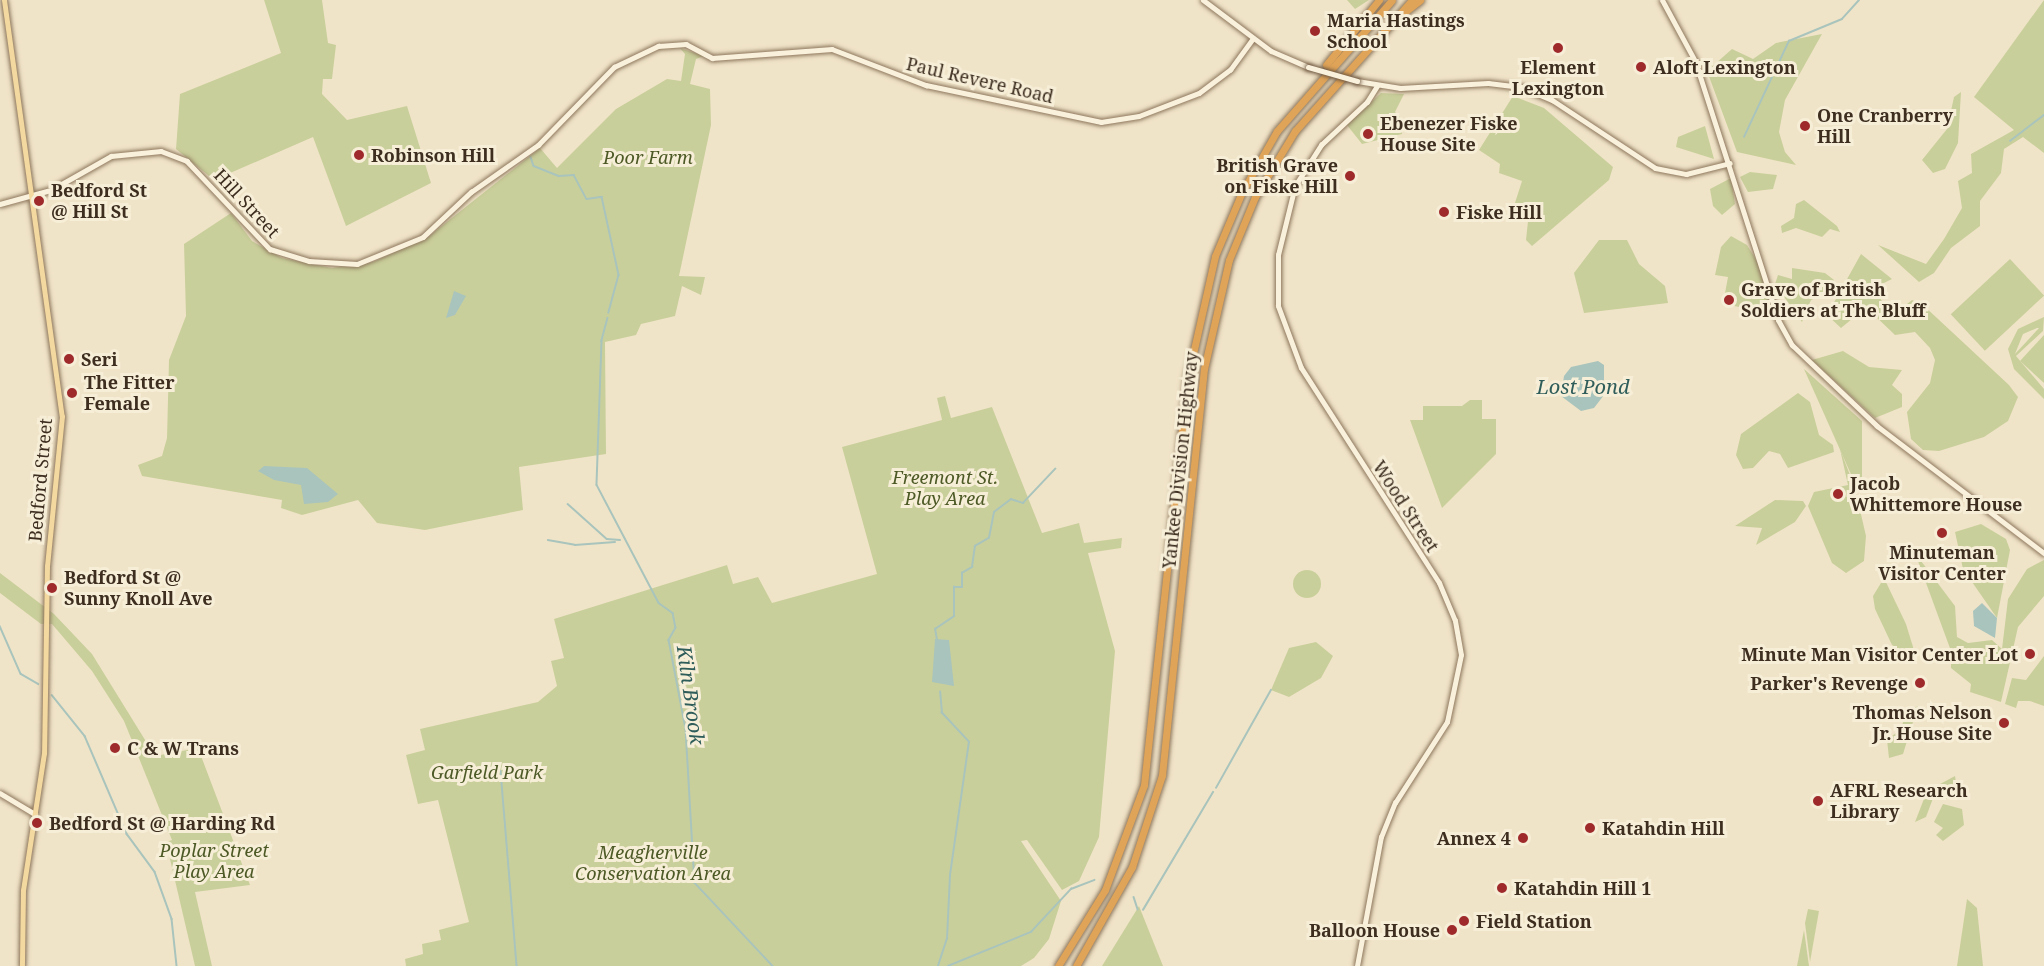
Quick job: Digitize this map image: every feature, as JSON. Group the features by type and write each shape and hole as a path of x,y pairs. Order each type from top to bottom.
{"highway":[{"path":"1317,80 1379,0"},
{"name":"Yankee Division Highway","path":"1058,966 1105,890 1144,785 1189,368 1210,273 1254,169 1317,80 1392,0"},
{"name":"Yankee Division Highway","path":"1076,966 1132,867 1162,775 1204,369 1229,260 1286,145 1412,0"},
{"path":"1394,19 1420,0"}],"main road":[{"name":"Bedford Street","path":"4,0 34,196 62,416 47,566 44,753 23,890 21,966"},
{"path":"1203,0 1253,39 1308,67 1377,86 1521,87 1552,100 1655,168 1686,174 1730,164"},
{"path":"1662,0 1689,44 1779,320 1795,349 1877,426 2044,553"}],"street":[{"name":"Paul Revere Road","path":"702,50 712,58 832,49 926,85 1101,122 1139,116 1199,93 1221,79 1253,39"},
{"name":"Hill Street","path":"0,204 34,196 111,156 172,153 212,185 270,249 301,260 357,264 431,231 471,192 538,145 628,57 673,43 702,50"},
{"name":"Wood Street","path":"1357,966 1381,837 1395,803 1447,722 1461,655 1455,621 1439,583 1301,369 1278,306 1279,251 1295,186 1318,148 1366,104 1377,86"},
{"path":"0,793 35,814"}],"green space":[{"path":"264,0 322,0 328,43 336,45 332,79 323,79 322,94 347,120 407,106 431,183 346,226 313,137 214,180 176,149 180,94 281,53"},
{"path":"1347,0 1369,0 1355,9"},
{"path":"2044,0 2044,153 2023,137 2004,149 2001,173 1980,201 1980,226 1951,248 1934,273 1919,282 1878,245 1926,264 1944,239 1962,208 1958,181 1972,173 1971,154 2014,130 1974,97"},
{"path":"1822,34 1785,100 1779,132 1785,152 1796,165 1737,152 1707,71 1732,49 1753,59 1776,43"},
{"name":"Poor Farm","path":"680,48 704,56 696,59 690,84 710,89 711,125 679,276 705,277 701,295 682,286 675,316 641,324 636,335 605,342 606,454 519,467 523,510 425,530 377,523 358,500 302,515 281,508 282,500 142,476 138,465 162,456 167,438 169,360 186,316 184,244 231,213 252,241 282,258 332,268 373,262 428,237 540,148 557,168 616,109 667,79 681,81 685,54"},
{"path":"1961,92 1958,143 1945,169 1933,173 1922,160 1947,129 1954,97"},
{"path":"1381,93 1404,94 1395,112 1402,119 1402,134 1362,144 1347,125"},
{"path":"1513,96 1544,108 1613,167 1609,180 1532,246 1526,240 1528,221 1514,206 1522,181 1499,173 1500,164 1479,150"},
{"path":"1705,126 1714,159 1676,147 1678,137"},
{"path":"1750,172 1777,175 1773,189 1748,192 1740,177"},
{"path":"1731,178 1735,204 1722,215 1713,206 1710,189"},
{"path":"1804,200 1837,226 1840,232 1830,229 1822,237 1796,228 1782,233 1781,226 1794,218 1796,204"},
{"path":"1731,236 1747,245 1758,263 1770,304 1767,312 1723,304 1728,277 1715,275 1721,247"},
{"path":"1599,240 1627,240 1639,264 1665,286 1668,303 1584,313 1574,273"},
{"path":"1861,254 1892,279 1874,288 1886,308 1897,312 1912,300 1923,305 2009,385 2018,397 2008,421 1984,437 1939,451 1923,450 1911,439 1907,412 1930,383 1935,360 1930,348 1915,332 1895,335 1872,313 1858,314 1841,328 1827,315"},
{"path":"2010,259 2044,296 1985,351 1951,314"},
{"path":"1792,268 1825,273 1834,280 1828,292 1811,300 1802,322 1775,284 1778,275 1792,279"},
{"path":"2044,317 2043,331 2016,356 2044,389 2044,399 2014,369 2008,349 2018,329","holes":["2039,328 2015,354 2023,334"]},
{"path":"2044,335 2044,383 2020,361"},
{"path":"1843,351 1869,367 1902,370 1892,385 1902,394 1902,407 1875,418 1812,360"},
{"path":"1804,369 1862,421 1862,491 1858,490"},
{"path":"1798,393 1810,402 1819,435 1833,445 1834,452 1788,468 1780,454 1769,451 1753,468 1743,469 1736,455 1741,434"},
{"path":"945,396 951,418 992,407 1042,533 1079,523 1084,543 1122,538 1121,548 1088,553 1115,651 1099,837 1079,881 1062,890 1027,840 1021,841 1061,901 1049,939 1034,958 1021,966 406,966 405,959 423,954 422,944 441,940 439,930 469,922 438,800 418,804 406,755 425,750 420,729 538,702 557,686 551,661 564,658 554,619 727,565 733,584 758,577 772,603 877,574 842,447 942,420 937,398"},
{"path":"1470,400 1482,400 1482,419 1496,419 1496,454 1442,508 1410,420 1423,420 1423,406 1462,406"},
{"path":"1840,449 1855,488 1866,536 1864,561 1846,573 1832,563 1808,506 1814,492 1848,485"},
{"path":"1775,500 1803,501 1806,506 1795,522 1756,545 1762,528 1735,526"},
{"path":"1981,524 2006,539 2010,550 1997,618 1963,569 1955,532"},
{"path":"1915,553 1955,606 1957,637 1968,643 1992,640 2002,649 2008,599 2027,569 2044,560 2044,596 2018,627 2001,702 1970,692 1971,684 1951,668 1951,651"},
{"path":"1307,570 1317,574 1321,584 1317,594 1307,598 1297,594 1293,584 1297,574"},
{"name":"Poplar Street Play Area","path":"0,573 54,614 92,654 155,756 198,748 250,885 195,892 212,966 195,966 166,842 172,840 124,721 92,671 52,624 41,624 0,593"},
{"path":"1884,578 1906,624 1917,660 1892,645 1875,609 1873,596"},
{"path":"1316,642 1333,656 1321,678 1289,697 1271,690 1289,648"},
{"path":"2044,656 2044,706 2030,701 2018,701 2016,708 2005,704 2012,678 2026,680"},
{"path":"1918,706 1903,754 1889,758 1887,740 1901,729 1906,712"},
{"path":"1955,776 1958,794 1944,800 1935,793 1926,817 1915,822 1927,791"},
{"path":"1943,804 1962,809 1964,825 1943,841 1936,835 1943,828 1934,822"},
{"path":"1967,899 1977,908 1983,966 1957,966"},
{"path":"1139,906 1163,966 1102,966"},
{"path":"1808,909 1819,911 1810,962 1805,923"},
{"path":"1804,930 1809,966 1797,966"}],"water":[{"path":"454,291 466,296 455,315 446,318"},
{"name":"Lost Pond","path":"1598,361 1604,365 1604,395 1594,408 1581,411 1561,396 1564,376 1571,367"},
{"path":"264,466 307,468 338,494 328,502 304,504 301,485 274,480 258,471"},
{"path":"1982,603 1997,618 1995,638 1974,626 1973,611"},
{"path":"935,639 949,640 954,686 932,682"}],"waterway":[{"path":"1744,137 1789,41 1842,19 1859,0"},
{"path":"2010,141 2044,115"},
{"name":"Kiln Brook","path":"531,157 534,166 559,176 574,175 587,199 602,197 619,275 609,313"},
{"name":"Kiln Brook","path":"608,318 602,341 597,485 659,603 673,613 676,628 669,640 686,729 695,883 773,966"},
{"name":"Kiln Brook","path":"937,640 935,629 954,616 954,587 962,587 962,573 972,567 975,546 989,538 994,512 1011,499 1023,503 1055,469"},
{"path":"568,504 607,539 620,540"},
{"path":"548,540 575,545 615,542"},
{"path":"0,626 21,674 38,684"},
{"path":"1216,788 1271,690"},
{"name":"Kiln Brook","path":"938,966 947,939 950,875 969,742 942,713 940,692"},
{"path":"52,695 85,736 127,834 155,872 172,919 177,966"},
{"path":"501,771 517,966"},
{"path":"1143,910 1213,792"},
{"path":"948,966 1031,932 1071,889 1094,880"},
{"path":"1134,897 1138,909"}],"place":[{"name":"Maria Hastings School","path":"1315,31"},
{"name":"Element Lexington","path":"1558,48"},
{"name":"Aloft Lexington","path":"1641,67"},
{"name":"One Cranberry Hill","path":"1805,126"},
{"name":"Ebenezer Fiske House Site","path":"1368,134"},
{"name":"Robinson Hill","path":"359,155"},
{"name":"British Grave on Fiske Hill","path":"1350,176"},
{"name":"Bedford St @ Hill St","path":"39,201"},
{"name":"Fiske Hill","path":"1444,212"},
{"name":"Grave of British Soldiers at The Bluff","path":"1729,300"},
{"name":"Seri","path":"69,359"},
{"name":"The Fitter Female","path":"72,393"},
{"name":"Jacob Whittemore House","path":"1838,494"},
{"name":"Minuteman Visitor Center","path":"1942,533"},
{"name":"Bedford St @ Sunny Knoll Ave","path":"52,588"},
{"name":"Minute Man Visitor Center Lot","path":"2030,654"},
{"name":"Parker's Revenge","path":"1920,683"},
{"name":"Thomas Nelson Jr. House Site","path":"2004,723"},
{"name":"C & W Trans","path":"115,748"},
{"name":"AFRL Research Library","path":"1818,801"},
{"name":"Bedford St @ Harding Rd","path":"37,823"},
{"name":"Katahdin Hill","path":"1590,828"},
{"name":"Annex 4","path":"1523,838"},
{"name":"Katahdin Hill 1","path":"1502,888"},
{"name":"Field Station","path":"1464,921"},
{"name":"Balloon House","path":"1452,930"}],"park label":[{"name":"Freemont St. Play Area","path":"945,488"},
{"name":"Garfield Park","path":"487,772"},
{"name":"Meagherville Conservation Area","path":"653,863"}]}
